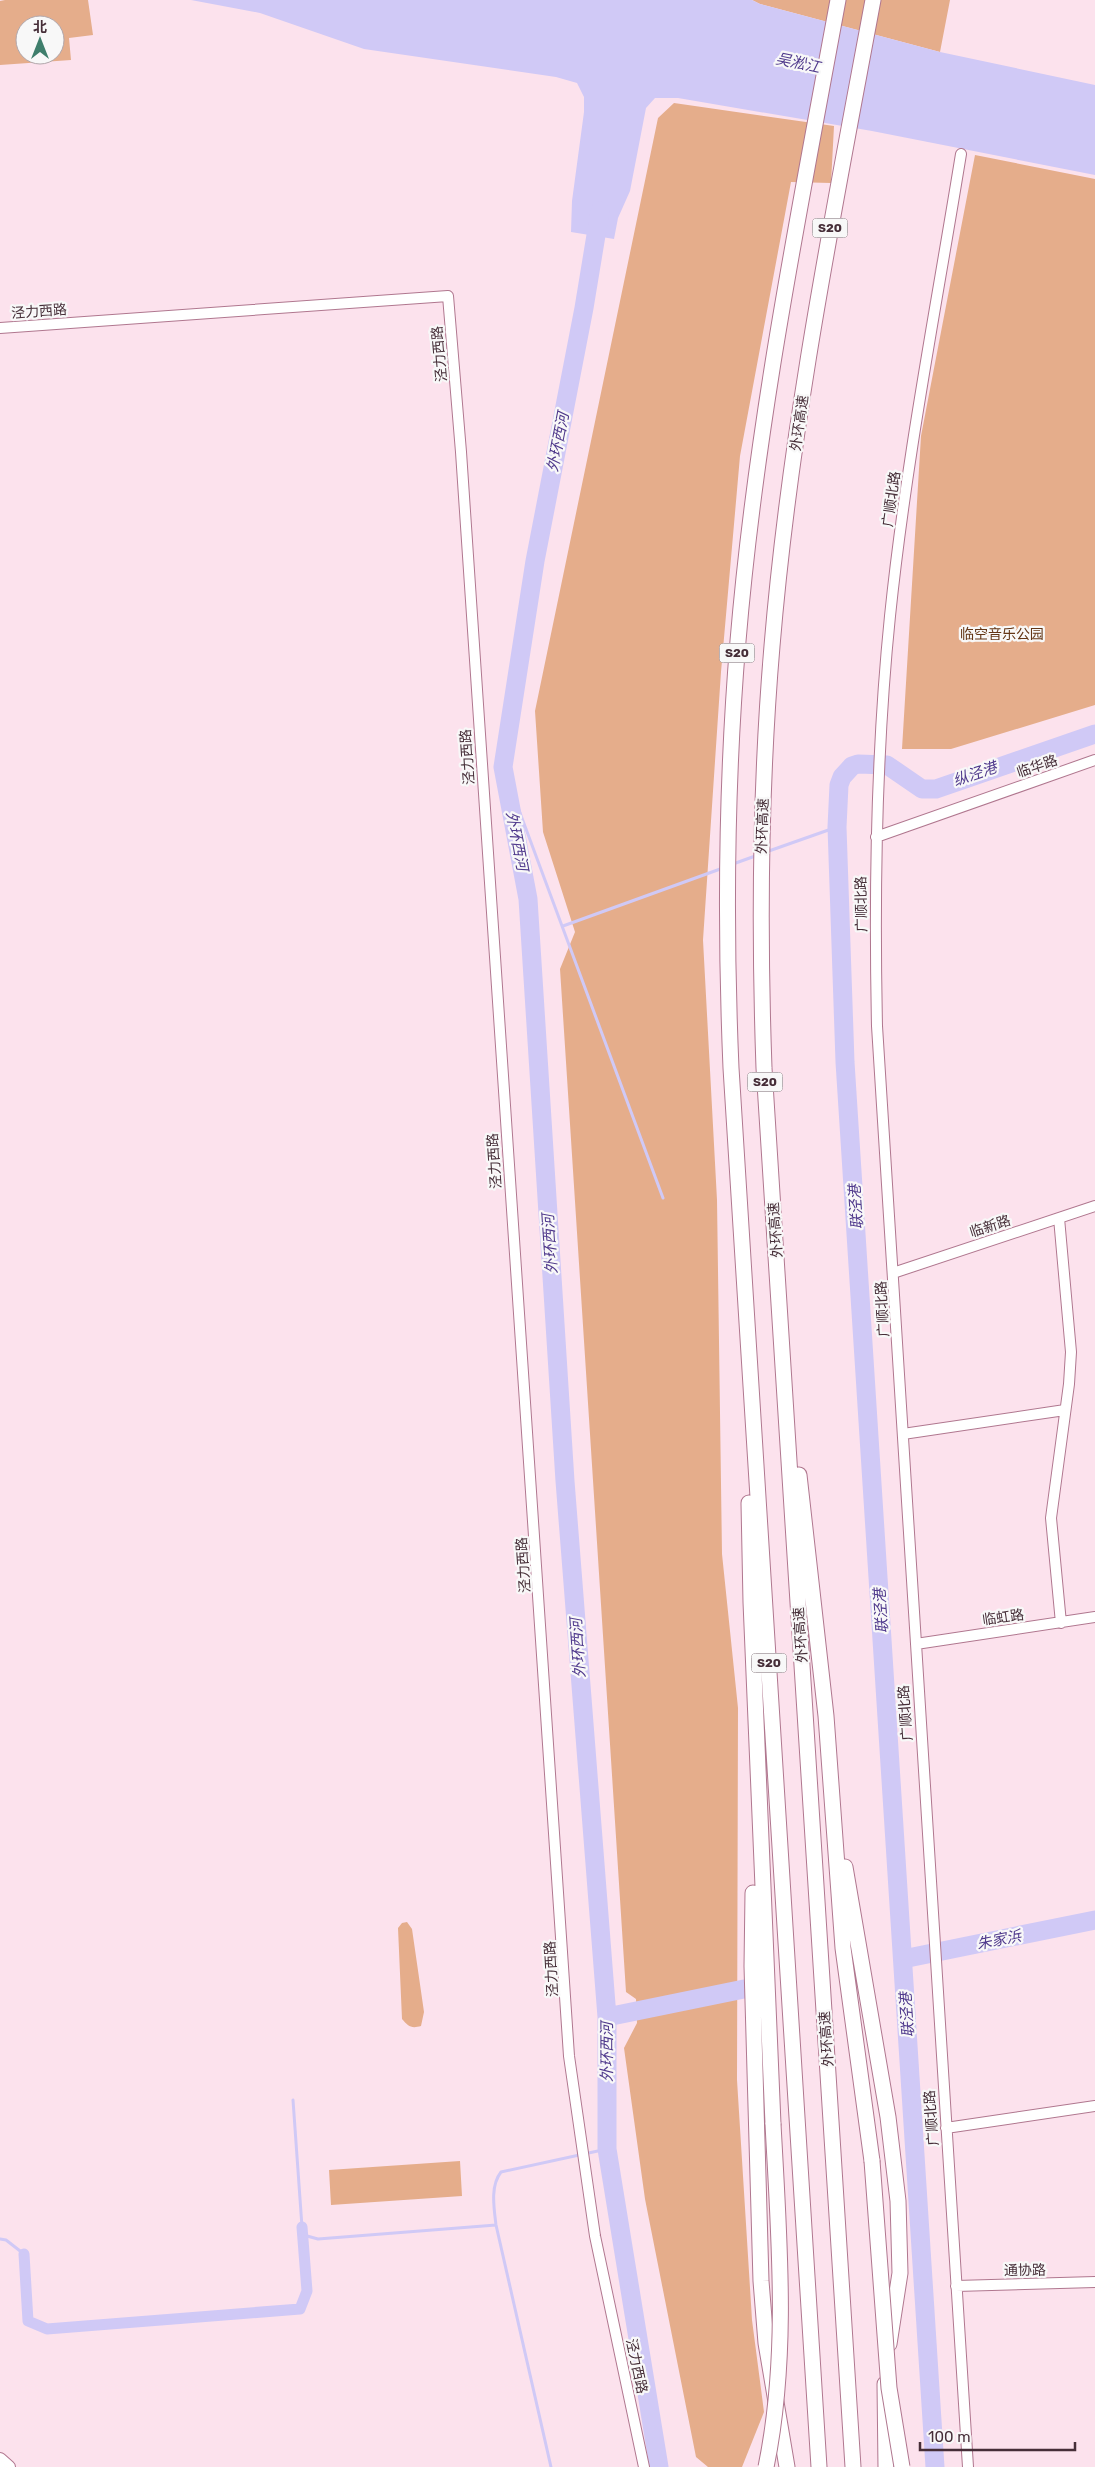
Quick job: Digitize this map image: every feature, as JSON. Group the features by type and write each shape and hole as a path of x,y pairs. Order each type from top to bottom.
{"highway":[{"name":"S20","path":"819,2467 730,1068 726,877 738,640 760,452 780,315 838,0"},
{"name":"外环高速","path":"853,2467 764,1068 760,865 772,644 794,456 814,322 873,0"},
{"path":"779,1299 813,1593 843,1948 872,2161 889,2388 902,2467"},
{"path":"746,1301 751,1602 772,2124 779,2239 777,2393 773,2435 766,2467"},
{"path":"831,1789 888,2117 898,2201 900,2273 884,2391 886,2466"},
{"path":"758,1799 752,1966 760,2273 766,2343 787,2466"}],"main road":[{"path":"0,2460 10,2467"}],"street":[{"name":"广顺北路","path":"961,154 905,490 890,616 879,750 876,837 877,1026 968,2467"},
{"name":"泾力西路","path":"0,328 448,296 461,452 569,2056 595,2236 644,2467"},
{"name":"临华路","path":"876,837 1095,760"},
{"name":"临新路","path":"894,1273 1095,1206"},
{"path":"1059,1218 1071,1352 1051,1518 1060,1623"},
{"path":"903,1434 1065,1410"},
{"name":"临虹路","path":"916,1644 1095,1617"},
{"path":"946,2128 1095,2106"},
{"name":"通协路","path":"956,2286 1095,2282"},
{"path":"0,2460 1,2467"}],"green space":[{"path":"88,0 93,35 69,38 71,60 65,60 65,15 15,15 15,64 0,65 0,1"},
{"path":"752,0 950,0 940,52 760,4"},
{"path":"674,103 834,126 831,183 791,182 740,456 721,672 703,940 717,1200 722,1554 738,1708 737,2080 752,2320 764,2412 742,2467 708,2467 696,2457 645,2199 624,2048 637,2023 636,1999 626,1992 560,969 575,932 543,832 535,711 658,118"},
{"name":"临空音乐公园","path":"975,155 1095,179 1095,705 951,749 902,749 921,436"},
{"path":"407,1922 412,1929 424,2012 421,2026 415,2027 408,2025 402,2019 398,1928 402,1923"},
{"path":"460,2161 462,2196 331,2205 329,2170"}],"water":[{"name":"吴淞江","path":"191,0 752,0 760,4 940,52 1095,85 1095,175 872,131 678,98 655,98 646,108 630,191 618,218 614,239 571,232 572,201 584,112 584,97 577,83 556,77 364,49 260,13"}],"waterway":[{"name":"外环西河","path":"600,211 584,308 535,561 503,767 528,899 565,1481 607,2017 607,2149 659,2467"},
{"name":"联泾港","path":"935,2467 845,1062 837,827 839,785 842,777 852,766 858,764 887,765 922,789 936,789 1095,734"},
{"path":"503,767 663,1198"},
{"path":"766,852 837,827"},
{"path":"733,864 758,855"},
{"path":"563,926 723,868"},
{"name":"朱家浜","path":"903,1959 1095,1920"},
{"path":"607,2017 744,1989"},
{"path":"293,2100 302,2227 307,2236 318,2239 496,2225"},
{"path":"551,2467 496,2225 495,2184 501,2172 607,2149"},
{"path":"24,2254 28,2321 47,2329 300,2309 307,2291 302,2227"},
{"path":"0,2239 6,2240 24,2254"}],"water label":[{"name":"纵泾港","path":"975,774"}]}
